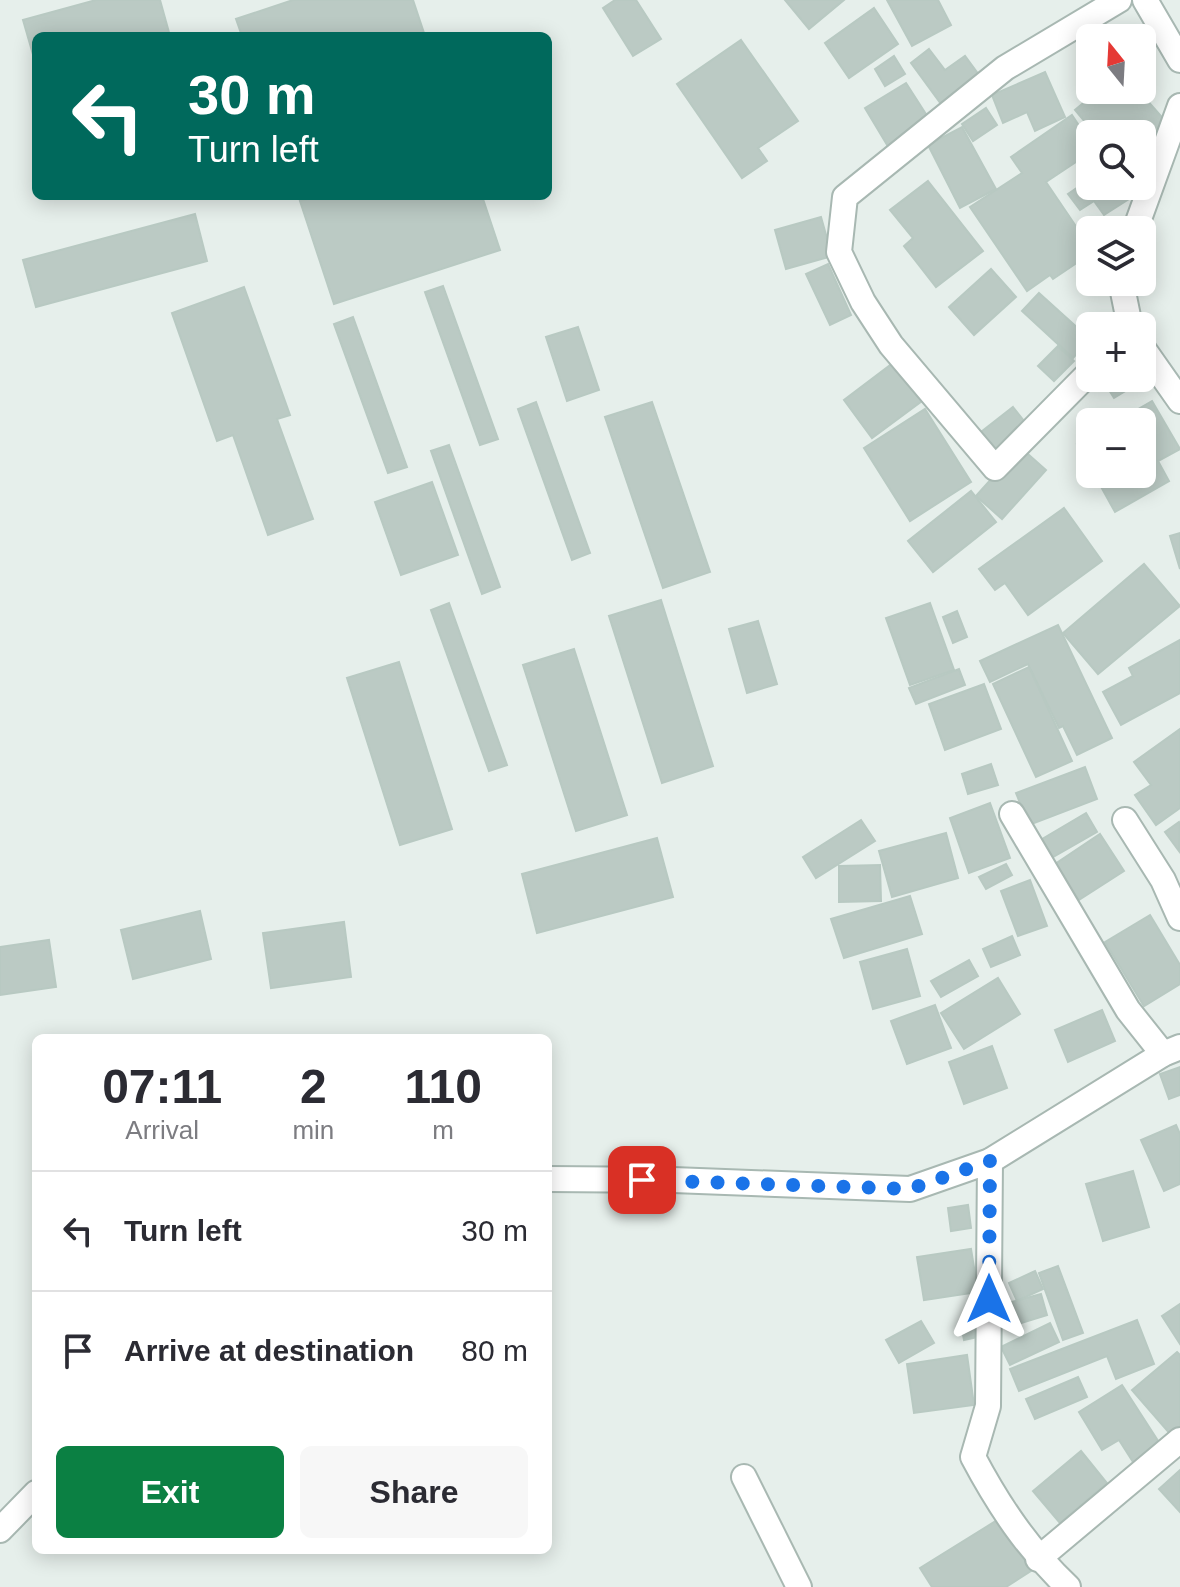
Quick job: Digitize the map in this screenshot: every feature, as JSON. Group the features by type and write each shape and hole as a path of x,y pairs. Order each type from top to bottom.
{"street":[{"path":"1076,386 995,468 891,345 863,302 839,252 845,197 1005,68 1119,0"},
{"path":"1145,0 1180,60"},
{"path":"1140,216 1180,106"},
{"path":"1156,367 1180,401"},
{"path":"552,1179 718,1181 910,1189 990,1161 1172,1051 1128,1010 1012,814"},
{"path":"1125,820 1163,880 1180,918"},
{"path":"990,1161 988,1406 973,1457 999,1505 1038,1559 1068,1587"},
{"path":"1038,1559 1180,1440"},
{"path":"744,1477 799,1587"},
{"path":"0,1530 32,1497"}],"building":[{"path":"96,0 160,0 169,32 32,32 32,51 23,20"},
{"path":"293,0 413,0 424,32 241,32 236,19"},
{"path":"615,0 636,0 661,39 633,56 603,8"},
{"path":"785,0 844,0 809,29"},
{"path":"887,0 938,0 951,25 912,46"},
{"path":"874,8 898,44 849,78 825,43"},
{"path":"741,40 798,121 758,148 767,161 742,178 677,84"},
{"path":"929,49 945,70 965,56 982,79 944,108 911,63"},
{"path":"894,56 905,74 885,86 875,69"},
{"path":"1045,72 1065,117 1035,131 1027,112 1003,123 992,95"},
{"path":"906,83 931,122 889,148 865,108"},
{"path":"1082,104 1150,104 1167,123 1156,132 1156,120 1083,120 1075,110"},
{"path":"986,108 997,125 973,141 962,124"},
{"path":"1072,115 1076,121 1076,162 1046,182 1076,226 1076,263 1053,279 1050,275 1027,291 970,207 1022,173 1011,157"},
{"path":"962,127 996,189 960,208 928,145"},
{"path":"928,181 983,251 936,287 904,246 913,238 890,210"},
{"path":"1076,189 1076,200 1127,200 1104,215 1094,201 1080,210 1068,194"},
{"path":"483,200 500,250 334,304 300,201"},
{"path":"195,214 207,261 36,307 23,260"},
{"path":"821,217 832,256 786,269 775,230"},
{"path":"828,264 851,315 830,325 806,274"},
{"path":"991,269 1016,297 974,335 949,307"},
{"path":"443,286 498,439 480,445 425,292"},
{"path":"244,287 290,415 277,419 313,519 268,535 233,435 217,441 172,313"},
{"path":"1039,293 1076,326 1076,355 1073,358 1022,311"},
{"path":"353,317 407,467 388,473 334,324"},
{"path":"578,327 599,390 567,401 546,337"},
{"path":"1058,346 1074,361 1054,381 1038,366"},
{"path":"893,363 922,401 872,438 844,400"},
{"path":"1110,392 1124,392 1114,398"},
{"path":"1152,401 1180,449 1158,461 1169,481 1115,512 1102,488 1156,488 1156,408 1140,408"},
{"path":"536,402 590,553 572,560 518,409"},
{"path":"652,402 710,572 663,588 605,417"},
{"path":"1013,407 1028,426 995,451 981,432"},
{"path":"925,409 971,482 910,521 864,448"},
{"path":"449,445 500,587 482,594 431,451"},
{"path":"1020,447 1046,470 1002,519 976,496"},
{"path":"432,482 458,555 401,575 375,502"},
{"path":"971,491 996,522 933,572 908,541"},
{"path":"1064,508 1102,561 1028,615 1005,583 995,590 979,569"},
{"path":"1180,533 1180,569 1170,536"},
{"path":"1144,564 1180,606 1098,674 1063,633"},
{"path":"661,600 713,766 662,783 609,616"},
{"path":"449,603 507,765 489,771 431,610"},
{"path":"930,603 954,670 910,685 886,618"},
{"path":"957,611 967,637 953,643 943,617"},
{"path":"758,621 777,684 747,693 729,629"},
{"path":"1058,625 1112,738 1077,755 1063,726 1059,728 1028,664 990,682 980,661"},
{"path":"1180,640 1180,693 1121,725 1103,692 1133,676 1129,668"},
{"path":"574,649 627,815 576,831 523,665"},
{"path":"399,662 452,829 400,845 347,678"},
{"path":"1029,667 1072,761 1036,777 993,684"},
{"path":"959,669 965,685 916,704 909,688"},
{"path":"984,684 1001,729 945,750 929,704"},
{"path":"1180,729 1180,808 1156,825 1135,795 1151,785 1134,762"},
{"path":"991,764 998,785 968,794 962,774"},
{"path":"1085,767 1097,799 1029,825 1016,793"},
{"path":"990,803 1010,858 969,873 950,818"},
{"path":"1086,813 1097,832 1048,860 1037,842"},
{"path":"861,820 875,841 816,878 803,857"},
{"path":"1180,824 1179,851 1165,832"},
{"path":"946,833 958,878 892,897 879,851"},
{"path":"1100,834 1124,871 1079,900 1055,864"},
{"path":"657,838 673,897 537,933 522,874"},
{"path":"1006,864 1012,875 986,889 979,877"},
{"path":"880,865 881,901 839,902 839,866"},
{"path":"1030,880 1047,926 1018,936 1001,891"},
{"path":"910,896 922,934 844,958 831,919"},
{"path":"200,911 211,959 133,979 121,930"},
{"path":"1150,915 1180,965 1180,984 1144,1006 1105,942"},
{"path":"344,922 351,977 271,988 263,933"},
{"path":"1012,936 1020,955 991,967 983,949"},
{"path":"49,940 56,987 0,995 0,947"},
{"path":"907,949 920,996 873,1009 860,962"},
{"path":"969,960 978,976 941,997 931,981"},
{"path":"998,978 1020,1014 964,1049 941,1013"},
{"path":"935,1005 951,1048 907,1064 891,1021"},
{"path":"1102,1010 1115,1041 1068,1062 1055,1030"},
{"path":"992,1046 1007,1088 964,1104 949,1062"},
{"path":"1180,1067 1180,1095 1169,1099 1160,1074"},
{"path":"1176,1125 1180,1134 1180,1184 1164,1191 1141,1140"},
{"path":"1133,1171 1149,1227 1103,1241 1086,1184"},
{"path":"968,1205 971,1228 951,1231 948,1208"},
{"path":"971,1249 978,1292 924,1300 917,1257"},
{"path":"1058,1266 1083,1333 1063,1340 1039,1273"},
{"path":"1035,1271 1043,1289 1017,1301 1009,1283"},
{"path":"1041,1294 1047,1315 1018,1324 1012,1302"},
{"path":"1180,1304 1180,1344 1162,1316"},
{"path":"978,1316 982,1336 964,1340 960,1320"},
{"path":"1137,1320 1154,1364 1116,1379 1107,1356 1019,1391 1010,1369"},
{"path":"921,1321 934,1343 899,1363 886,1340"},
{"path":"1050,1323 1059,1342 1010,1365 1001,1347"},
{"path":"1177,1352 1180,1355 1180,1429 1172,1436 1132,1390"},
{"path":"967,1355 974,1405 914,1413 907,1364"},
{"path":"1078,1377 1087,1397 1035,1419 1026,1399"},
{"path":"1122,1385 1162,1447 1135,1465 1119,1440 1102,1450 1079,1412"},
{"path":"1081,1451 1107,1483 1060,1523 1033,1491"},
{"path":"1180,1470 1180,1512 1159,1489"},
{"path":"999,1519 1031,1571 1006,1587 932,1587 920,1568"}],"route":[{"path":"642,1180 910,1189 990,1161 989,1299"}]}
